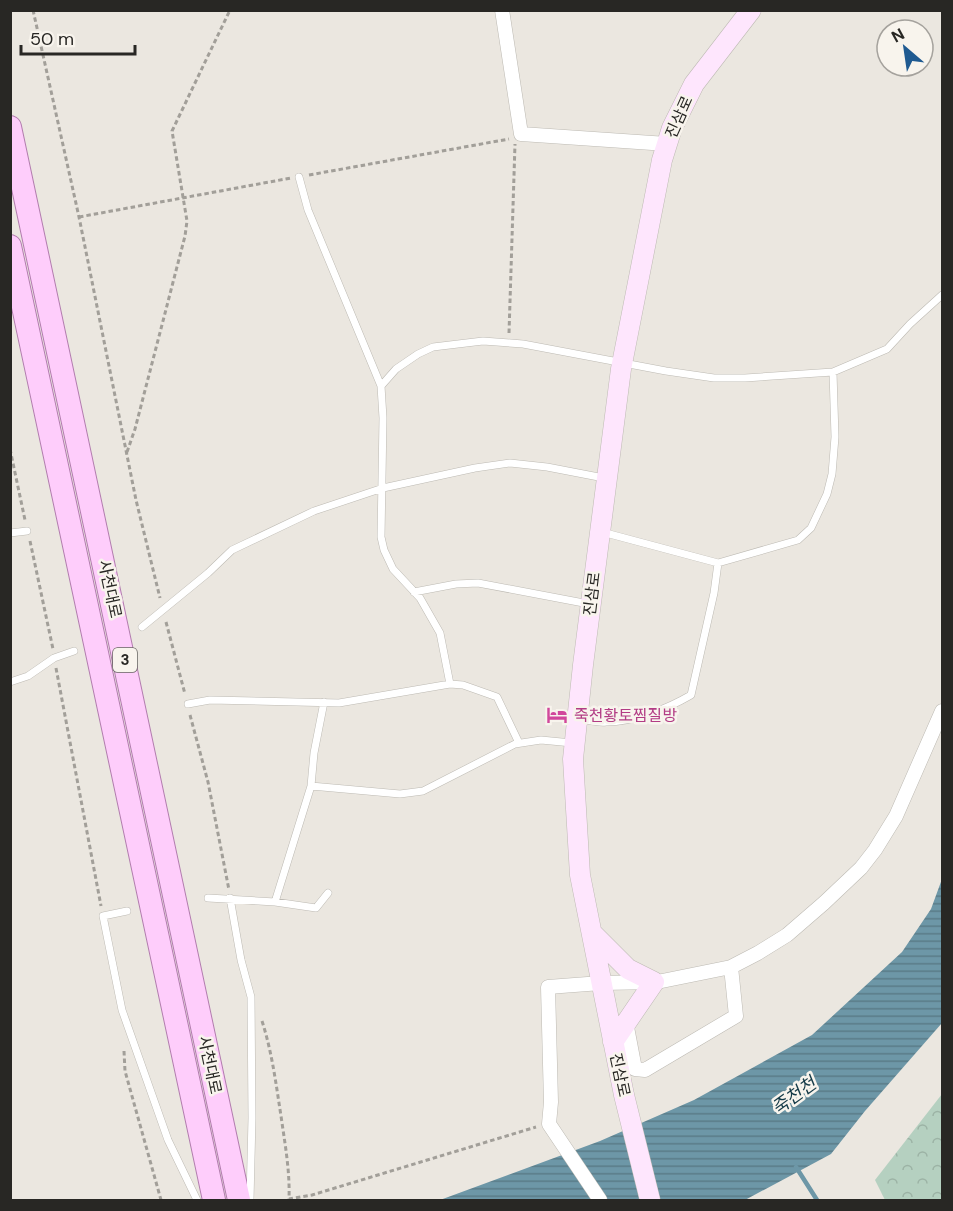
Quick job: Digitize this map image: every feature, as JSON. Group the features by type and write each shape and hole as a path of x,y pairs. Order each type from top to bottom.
{"main road":[{"name":"사천대로","path":"10,127 242,1198"},
{"name":"사천대로","path":"10,246 208,1200"}],"street":[{"path":"502,10 521,134 667,144"},
{"name":"진삼로","path":"650,1200 624,1095 580,875 574,792 575,743 590,604 622,362 662,160 672,128 694,84 751,10"},
{"path":"600,1200 549,1124 551,1102 548,987 654,982 731,967 787,935 861,868 875,850 896,816 942,711"},
{"path":"591,931 628,969 654,982"},
{"path":"626,1022 635,1069 645,1070 736,1016 731,967"},
{"path":"613,1042 654,982"}],"lane":[{"path":"299,177 308,210 381,386 383,418 381,537 384,550 393,569 414,592 440,633 450,684"},
{"path":"381,386 396,369 433,347 483,340 508,342 714,378 833,372 887,349 942,295"},
{"path":"600,531 718,563 798,540 811,528 827,494 832,474 835,437 833,372"},
{"path":"142,627 152,621 232,550 314,511 383,488 475,468 510,463 606,478"},
{"path":"10,533 27,531"},
{"path":"578,719 607,723 636,717 677,704 691,695 714,593 718,563"},
{"path":"414,592 456,584 478,583 590,604"},
{"path":"10,682 28,676 54,658 74,651"},
{"path":"188,704 210,700 339,703 450,684 496,697 519,743"},
{"path":"275,902 311,786 314,753 324,702"},
{"path":"311,786 400,794 423,791 519,743 541,740 575,743"},
{"path":"208,898 275,902 316,908 328,894"},
{"path":"230,898 241,960 251,998 252,1118 242,1198"},
{"path":"127,911 103,916 122,1010 168,1140 208,1200"}],"path":[{"path":"33,10 79,217 127,453 185,236 186,221 172,131 230,10"},
{"path":"508,342 515,137"},
{"path":"10,449 54,658 103,916"},
{"path":"124,1041 125,1071 161,1200"}],"green space":[{"path":"942,1094 942,1200 885,1200 875,1180"}],"water":[{"name":"죽천천","path":"942,879 942,1023 865,1111 831,1154 745,1200 440,1200 600,1141 694,1100 812,1035 902,952 931,909"}],"waterway":[{"path":"796,1167 817,1200"}],"place":[{"name":"죽천황토찜질방","path":"557,715"}]}
